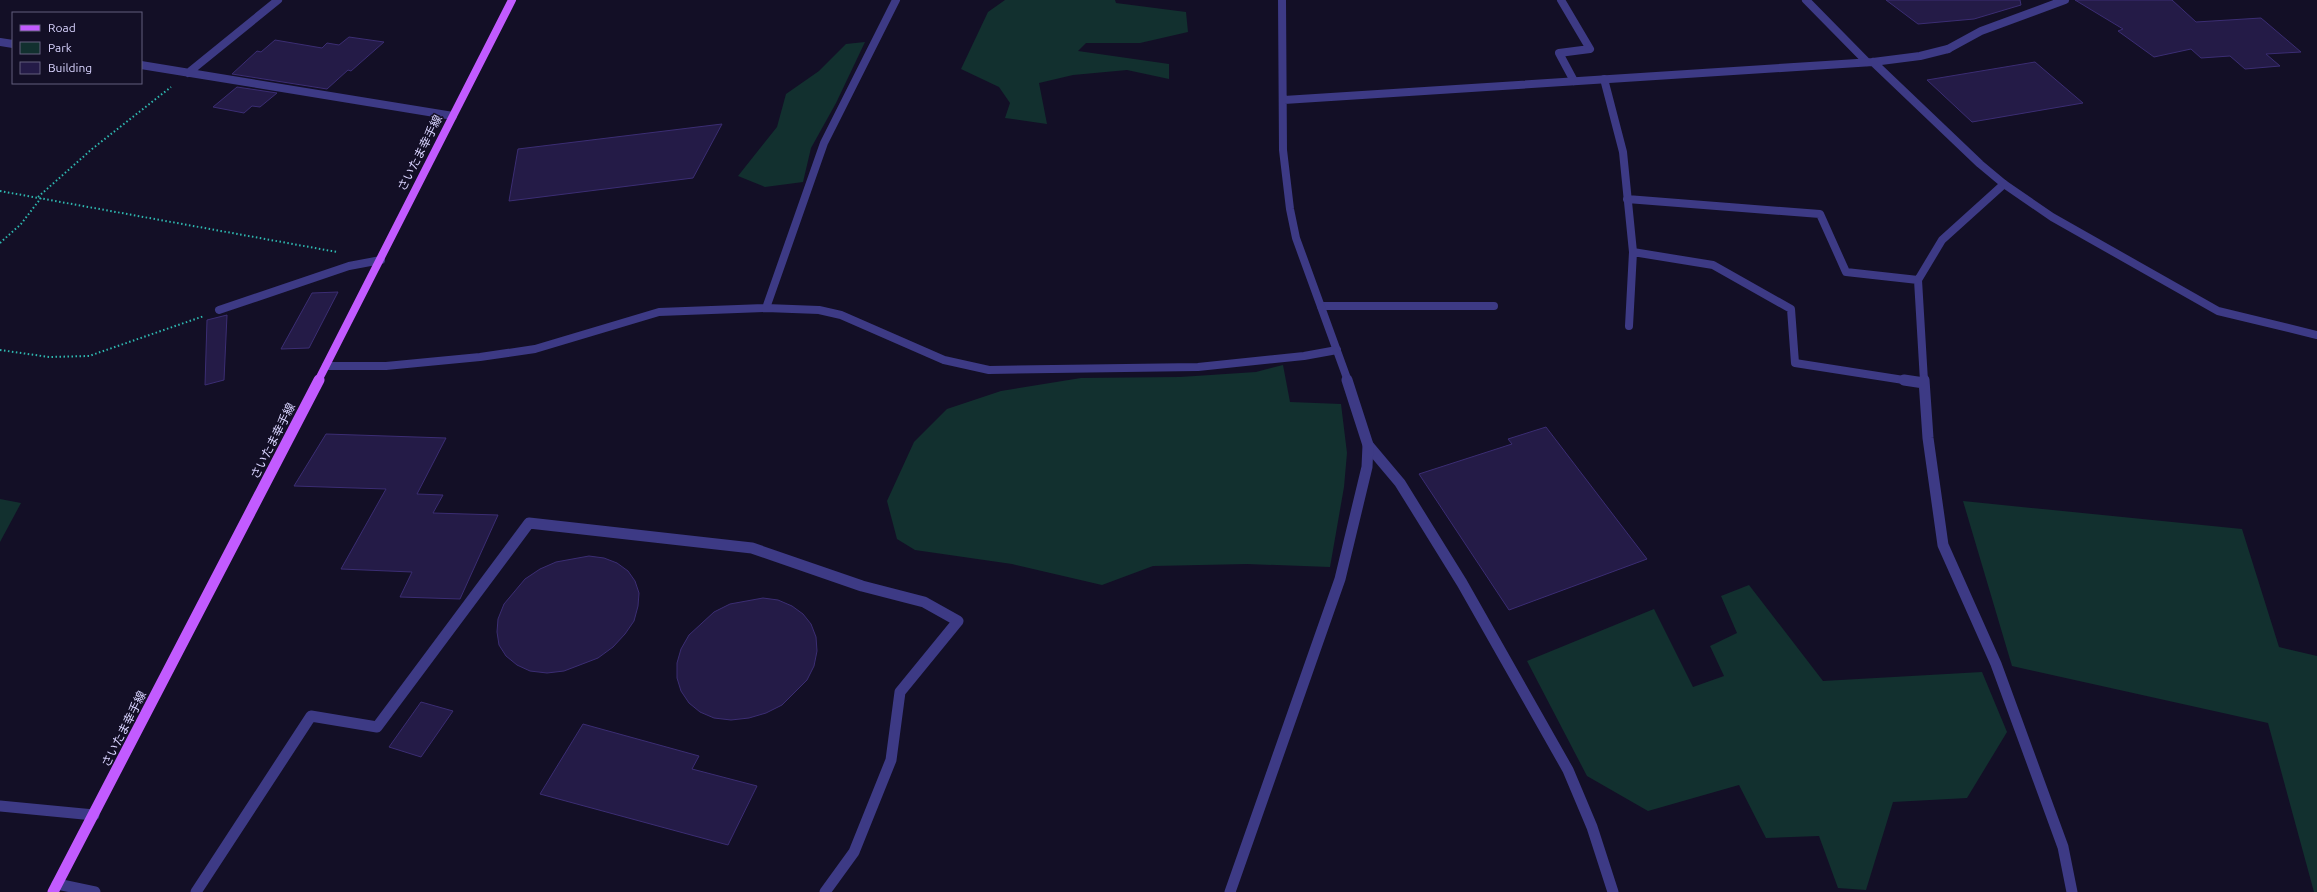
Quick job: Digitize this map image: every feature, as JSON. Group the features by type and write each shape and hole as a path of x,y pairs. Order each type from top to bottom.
{"main road":[{"name":"さいたま幸手線","path":"55,888 381,260 512,0"}],"street":[{"path":"189,73 278,0"},
{"path":"766,308 803,207 824,143 896,0"},
{"path":"1230,892 1340,580 1368,467 1368,445 1337,350 1296,238 1288,209 1282,0"},
{"path":"1561,0 1590,49 1559,53 1574,81"},
{"path":"1806,0 1870,62 2004,184 2052,217 2218,311 2317,336"},
{"path":"1284,100 1870,62 1920,56 1948,49 1980,31 2064,0"},
{"path":"0,42 12,44"},
{"path":"142,65 453,116"},
{"path":"1604,79 1623,152 1628,199 1633,252 1629,326"},
{"path":"2004,184 1942,240 1918,280 1928,438 1943,545 1996,664 2063,847 2072,892"},
{"path":"1628,199 1820,214 1846,272 1918,280"},
{"path":"1633,252 1713,265 1791,309 1795,363 1924,383"},
{"path":"219,310 349,266 381,260"},
{"path":"1321,306 1494,306"},
{"path":"326,366 386,366 480,358 535,349 659,312 766,308 819,310 841,315 944,360 989,370 1198,367 1304,356 1337,350"},
{"path":"1368,445 1400,483 1462,584 1568,770 1592,828 1613,892"},
{"path":"196,892 311,716 377,727 529,523 752,548 862,586 924,602 958,620 900,692 891,760 854,852 825,892"},
{"path":"0,806 94,815"},
{"path":"55,888 96,892"}],"path":[{"path":"37,197 92,149 189,73"},
{"path":"0,191 343,253"},
{"path":"0,243 21,224 41,198"},
{"path":"0,350 49,358 89,356 219,310"}],"green space":[{"path":"1005,0 1115,0 1116,3 1186,12 1188,32 1140,43 1086,43 1078,51 1169,64 1169,79 1127,70 1073,75 1039,83 1047,124 1005,118 1010,103 999,87 961,69 988,12"},
{"path":"865,42 836,103 811,148 803,182 765,187 738,176 777,127 786,94 819,71 846,44"},
{"path":"1283,365 1290,402 1341,404 1347,453 1344,487 1330,567 1247,564 1153,566 1102,585 1012,564 915,550 897,539 887,501 914,442 947,409 1001,391 1081,378 1180,377 1256,372"},
{"path":"0,499 21,503 0,542"},
{"path":"1963,501 2242,529 2279,647 2317,656 2317,892 2314,892 2268,723 2012,666"},
{"path":"1749,585 1823,681 1982,672 2007,732 1967,798 1893,802 1866,890 1838,888 1819,836 1766,838 1739,785 1648,811 1587,776 1527,661 1654,609 1693,687 1724,676 1710,646 1737,633 1721,596"}],"building":[{"path":"1886,0 2020,0 2021,5 1974,19 1918,24"},
{"path":"2075,0 2172,0 2196,22 2261,18 2301,52 2266,54 2280,66 2245,69 2230,56 2201,58 2191,49 2154,57 2118,31 2123,29"},
{"path":"349,37 384,42 351,71 348,70 327,89 232,74 257,51 261,52 275,40 322,48 327,43 339,45"},
{"path":"2035,62 2083,103 1972,122 1927,80"},
{"path":"237,87 277,93 260,107 252,106 244,113 213,107"},
{"path":"722,124 693,178 509,201 518,149"},
{"path":"338,292 309,348 281,349 312,293"},
{"path":"227,315 224,380 205,385 207,320"},
{"path":"1546,427 1647,559 1509,610 1419,474 1512,444 1508,439"},
{"path":"326,434 446,438 417,494 443,495 433,513 498,515 460,599 400,597 412,572 341,569 386,489 294,486"},
{"path":"589,556 604,558 617,563 628,571 635,581 639,593 638,606 634,621 613,647 598,658 564,671 547,673 530,671 517,665 506,656 499,645 497,632 498,619 504,604 525,579 540,569 556,562"},
{"path":"763,598 778,600 792,606 803,614 811,624 816,637 817,651 814,666 807,680 782,705 766,713 749,718 731,720 714,718 700,712 689,703 681,691 677,678 677,663 681,649 689,635 714,612 730,604"},
{"path":"421,702 453,711 421,757 389,747"},
{"path":"583,724 699,756 692,769 757,786 728,845 540,794"}]}
